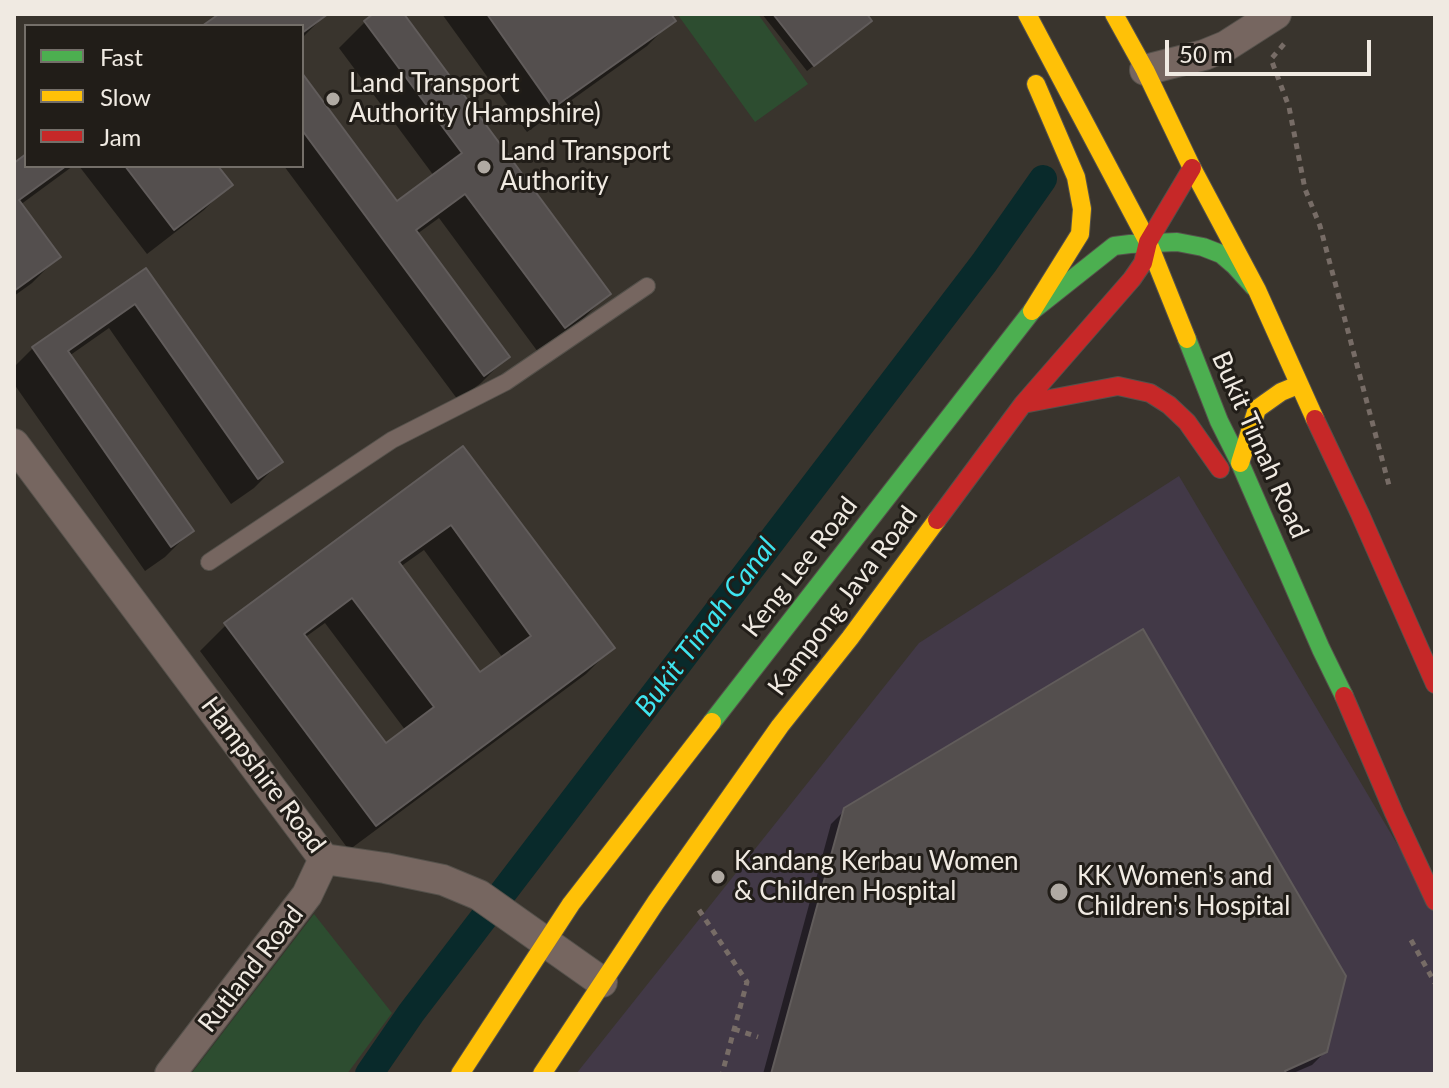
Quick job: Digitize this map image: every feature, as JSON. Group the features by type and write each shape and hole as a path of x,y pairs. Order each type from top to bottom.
{"main road":[{"name":"Bukit Timah Road","path":"1027,14 1148,242 1219,421 1435,901"},
{"path":"1114,14 1257,290 1435,684"},
{"path":"1029,70 1076,177 1082,209 1080,234 1032,311"},
{"name":"Kampong Java Road","path":"542,1074 602,982 780,726 850,638 1023,404 1132,279 1143,263 1148,242 1192,168"},
{"name":"Keng Lee Road","path":"460,1074 571,904 1032,311 1114,246 1148,242 1177,242 1221,254 1257,290"},
{"path":"1240,463 1257,409 1281,392 1298,385"},
{"path":"1023,404 1118,386 1150,393 1187,422 1275,544"}],"street":[{"path":"1145,70 1204,55 1283,25"},
{"name":"Hampshire Road","path":"14,444 324,859 443,880 479,895 602,982"},
{"name":"Rutland Road","path":"170,1074 307,895 324,859"}],"lane":[{"path":"209,562 392,440 506,382 647,286"}],"path":[{"path":"1283,25 1271,59 1289,107 1305,189 1320,226 1391,496"},
{"path":"699,910 747,982 722,1074"},
{"path":"1411,940 1435,983"},
{"path":"734,1029 758,1037"}],"shaded area":[{"path":"1179,476 1435,908 1435,1074 576,1074 919,643"}],"green space":[{"path":"680,14 758,14 808,84 755,122"},
{"path":"314,914 392,1013 347,1074 191,1074"}],"building":[{"path":"219,14 328,14 304,32 304,24 205,24"},
{"path":"373,14 404,14 611,294 565,328 465,194 416,230 510,357 484,376 304,133 304,76 397,201 462,153 364,21"},
{"path":"487,14 671,14 676,21 553,108"},
{"path":"773,14 867,14 872,21 814,66"},
{"path":"24,156 24,168 63,168 19,200 61,257 14,291 14,163"},
{"path":"127,168 220,168 233,185 174,230"},
{"path":"146,268 283,462 258,479 135,304 68,351 194,531 171,547 32,347"},
{"path":"463,446 615,648 376,826 224,623","holes":["451,525 531,636 480,672 399,562","352,598 434,707 386,743 304,634"]},
{"name":"KK Women's and Children's Hospital","path":"1143,629 1346,976 1327,1052 1285,1071 1286,1074 771,1074 844,808"}],"waterway":[{"name":"Bukit Timah Canal","path":"369,1074 411,1013 984,263 1043,179"}],"traffic: fast":[{"path":"712,722 1032,311 1114,246 1130,244 1177,242 1203,247 1221,254 1254,287"},
{"path":"1187,339 1219,421 1344,696"}],"traffic: slow":[{"path":"1027,14 1148,242 1187,339"},
{"path":"1114,14 1257,290 1315,419"},
{"path":"1032,311 1080,234 1082,209 1076,177 1036,84"},
{"path":"1240,463 1257,409 1281,392 1298,385"},
{"path":"542,1074 656,902 780,726 937,520"},
{"path":"460,1074 571,904 712,722"}],"traffic: jam":[{"path":"937,520 1023,404 1132,279 1143,263 1148,242 1192,168"},
{"path":"1023,404 1118,386 1150,393 1187,422 1220,469"},
{"path":"1315,419 1435,684"},
{"path":"1344,696 1435,901"}],"place":[{"name":"Land Transport Authority (Hampshire)","path":"333,99"},
{"name":"Land Transport Authority","path":"484,167"},
{"name":"Kandang Kerbau Women & Children Hospital","path":"718,877"},
{"name":"KK Women's and Children's Hospital","path":"1059,892"}]}
